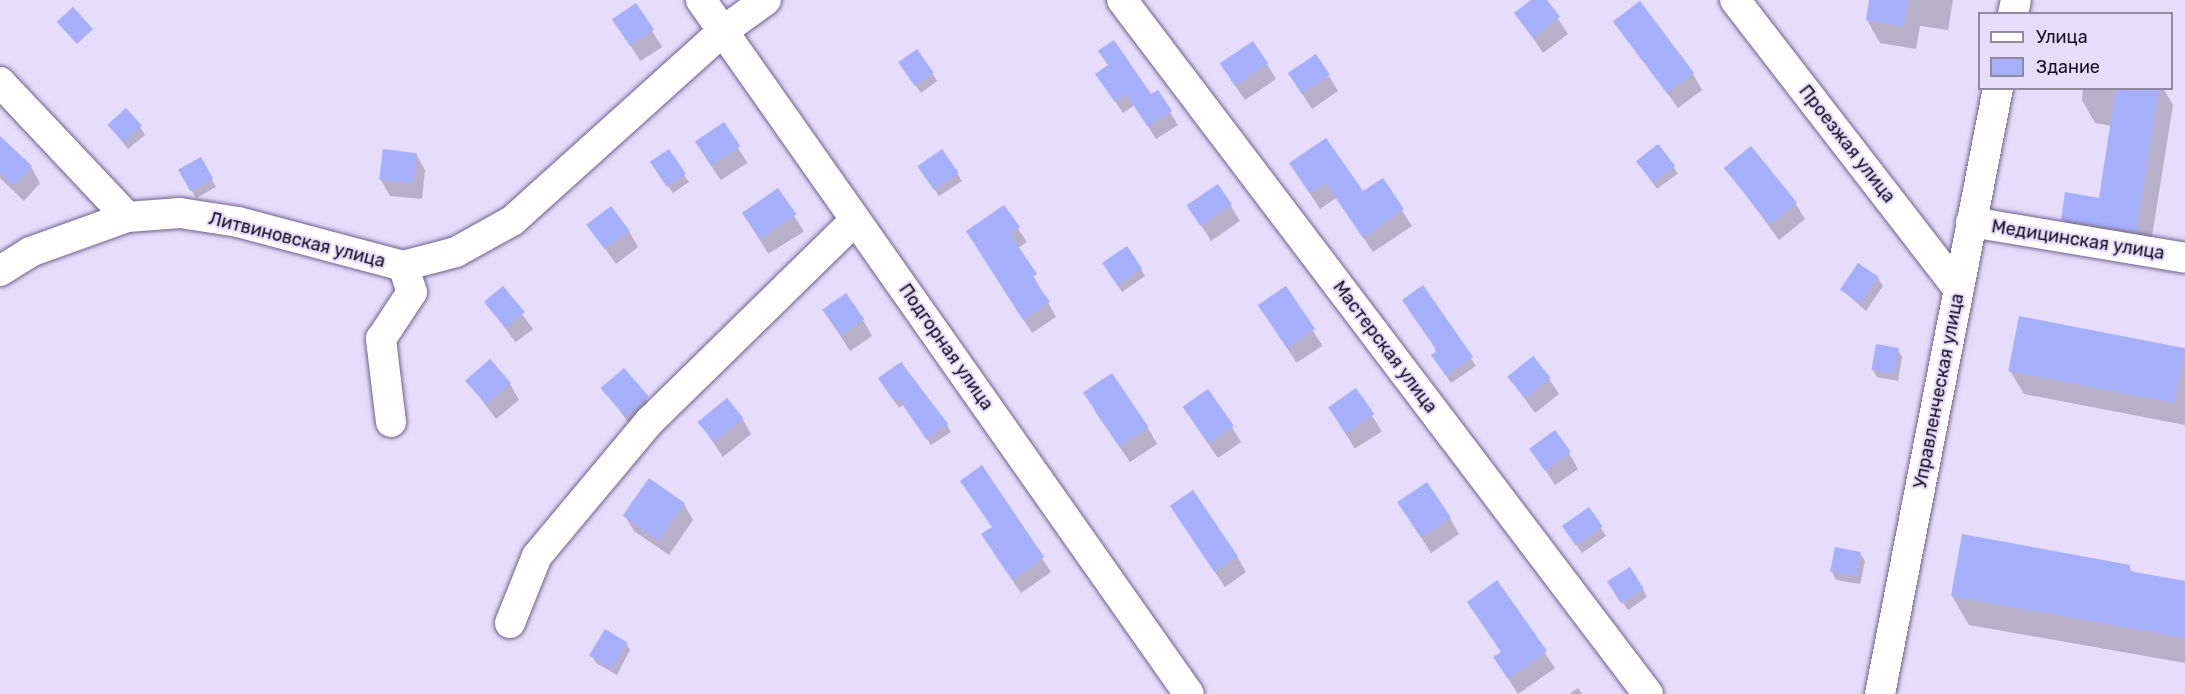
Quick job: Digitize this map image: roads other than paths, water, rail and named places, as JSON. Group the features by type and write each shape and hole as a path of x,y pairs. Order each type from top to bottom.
{"street":[{"name":"Подгорная улица","path":"701,0 1190,694"},
{"name":"Литвиновская улица","path":"0,271 30,252 128,217 180,213 238,222 403,266 456,252 512,221 723,31 765,0"},
{"name":"Мастерская улица","path":"1122,0 1648,694"},
{"name":"Проезжая улица","path":"1735,0 1959,289"},
{"path":"0,82 128,217"},
{"name":"Управленческая улица","path":"1880,694 1998,90"},
{"path":"510,622 537,556 650,421 855,220"},
{"name":"Медицинская улица","path":"1971,222 2185,258"},
{"path":"391,422 381,339 412,292 403,266"}]}
